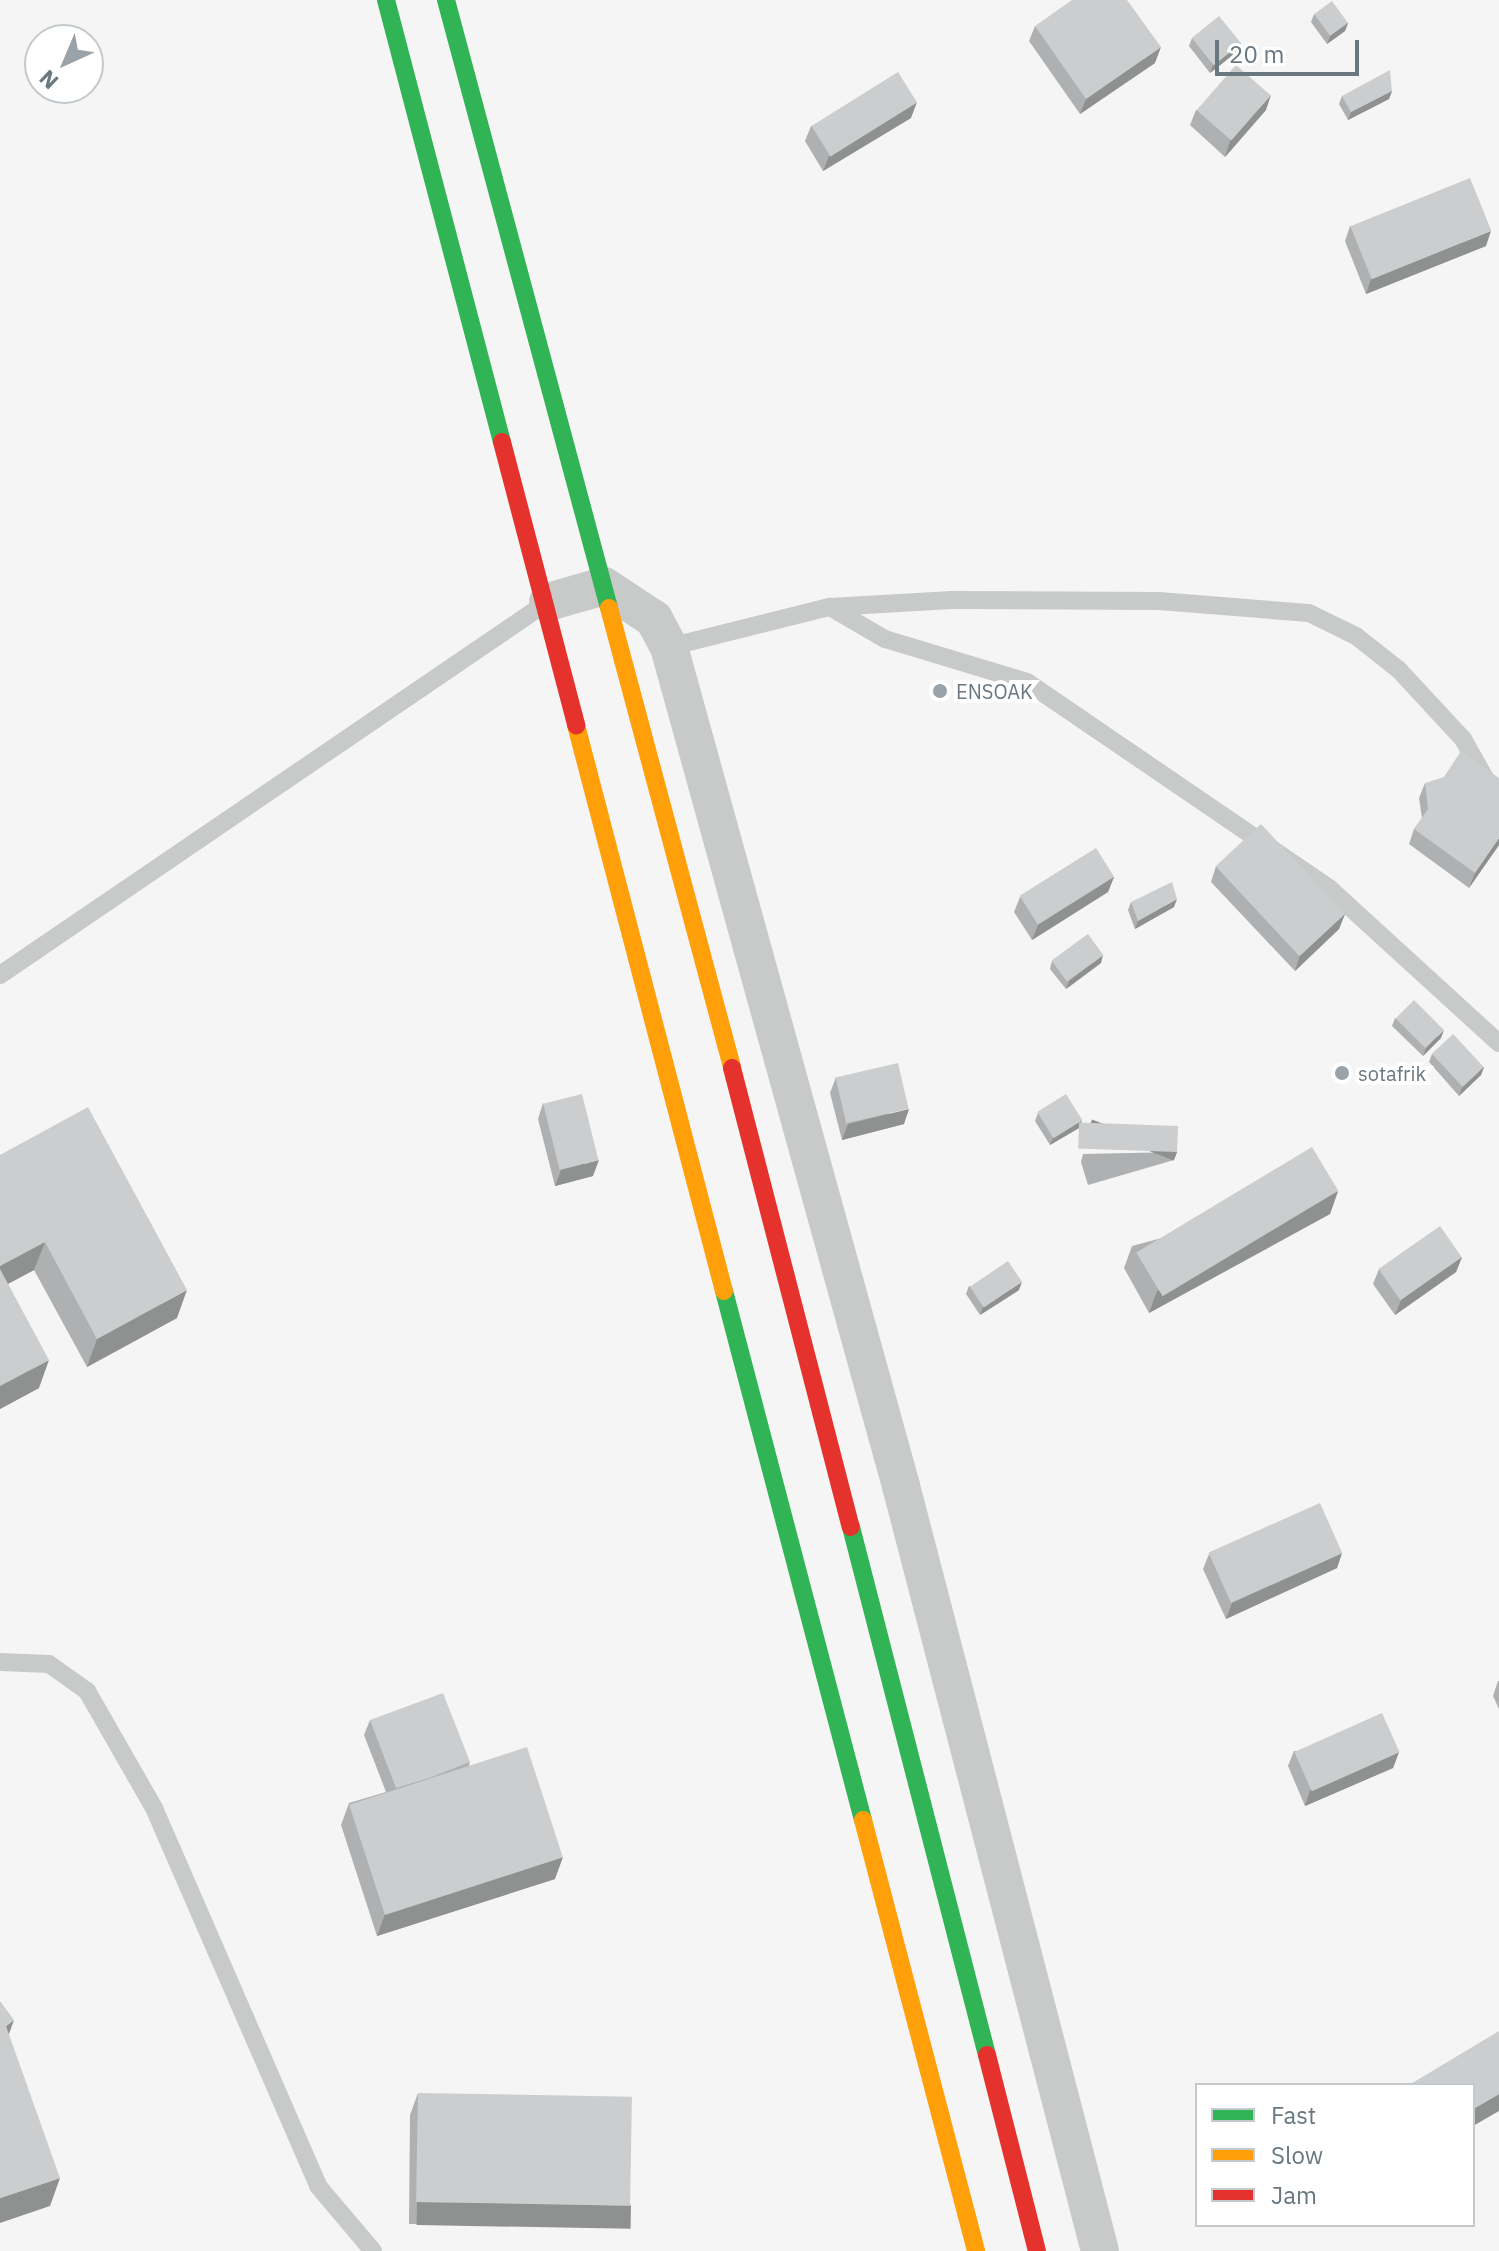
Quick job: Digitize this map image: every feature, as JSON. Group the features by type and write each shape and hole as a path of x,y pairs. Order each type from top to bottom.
{"street":[{"path":"386,0 548,602 976,2251"},
{"path":"446,0 604,586 1037,2251"},
{"path":"548,602 604,586 654,619 669,647 901,1486 1100,2251"}],"lane":[{"path":"669,647 830,607 1159,601 1309,613 1356,636 1399,670 1463,739 1499,803"},
{"path":"0,975 548,602"},
{"path":"830,607 885,639 1027,682 1329,888 1499,1043"},
{"path":"0,1662 49,1664 87,1691 154,1808 318,2186 373,2251"}],"building":[{"path":"1072,0 1127,0 1161,47 1086,99 1035,26"},
{"path":"1332,1 1348,23 1330,36 1314,14"},
{"path":"1219,16 1241,43 1214,65 1192,38"},
{"path":"1236,65 1271,95 1231,140 1197,110"},
{"path":"1390,70 1392,91 1351,112 1342,96"},
{"path":"898,72 917,103 831,157 811,126"},
{"path":"1470,178 1491,231 1372,279 1350,226"},
{"path":"1461,751 1499,778 1499,838 1475,873 1414,829 1428,809 1425,783 1444,777"},
{"path":"1261,824 1345,914 1300,956 1216,866"},
{"path":"1096,848 1114,877 1038,925 1020,896"},
{"path":"1172,882 1177,899 1138,921 1131,902"},
{"path":"1088,934 1103,955 1067,981 1052,960"},
{"path":"1414,1000 1444,1030 1425,1048 1396,1018"},
{"path":"1453,1034 1484,1067 1462,1087 1432,1054"},
{"path":"898,1063 909,1109 846,1123 836,1077"},
{"path":"582,1094 598,1160 560,1170 543,1104"},
{"path":"1066,1094 1082,1120 1054,1138 1037,1112"},
{"path":"88,1107 187,1290 97,1339 45,1242 0,1266 0,1155"},
{"path":"1079,1123 1178,1126 1177,1152 1078,1149"},
{"path":"1312,1147 1338,1191 1163,1296 1136,1253"},
{"path":"1440,1226 1462,1257 1400,1300 1379,1269"},
{"path":"1008,1261 1022,1282 984,1307 970,1287"},
{"path":"0,1269 49,1360 0,1386"},
{"path":"1320,1503 1342,1553 1231,1603 1209,1553"},
{"path":"443,1693 470,1762 396,1788 370,1720"},
{"path":"1382,1713 1399,1752 1312,1791 1294,1752"},
{"path":"527,1747 563,1857 385,1915 349,1805"},
{"path":"0,2001 14,2020 6,2026 60,2178 0,2198"},
{"path":"1499,2031 1499,2094 1475,2108 1475,2083 1412,2083"},
{"path":"418,2093 632,2097 630,2206 416,2202"}],"traffic: fast":[{"path":"386,0 502,442"},
{"path":"446,0 609,608"},
{"path":"724,1291 863,1820"},
{"path":"851,1527 987,2055"}],"traffic: slow":[{"path":"609,608 732,1068"},
{"path":"576,725 724,1291"},
{"path":"863,1820 976,2251"}],"traffic: jam":[{"path":"502,442 576,725"},
{"path":"732,1068 851,1527"},
{"path":"987,2055 1037,2251"}],"place":[{"name":"ENSOAK","path":"940,691"},
{"name":"sotafrik","path":"1342,1073"}]}
